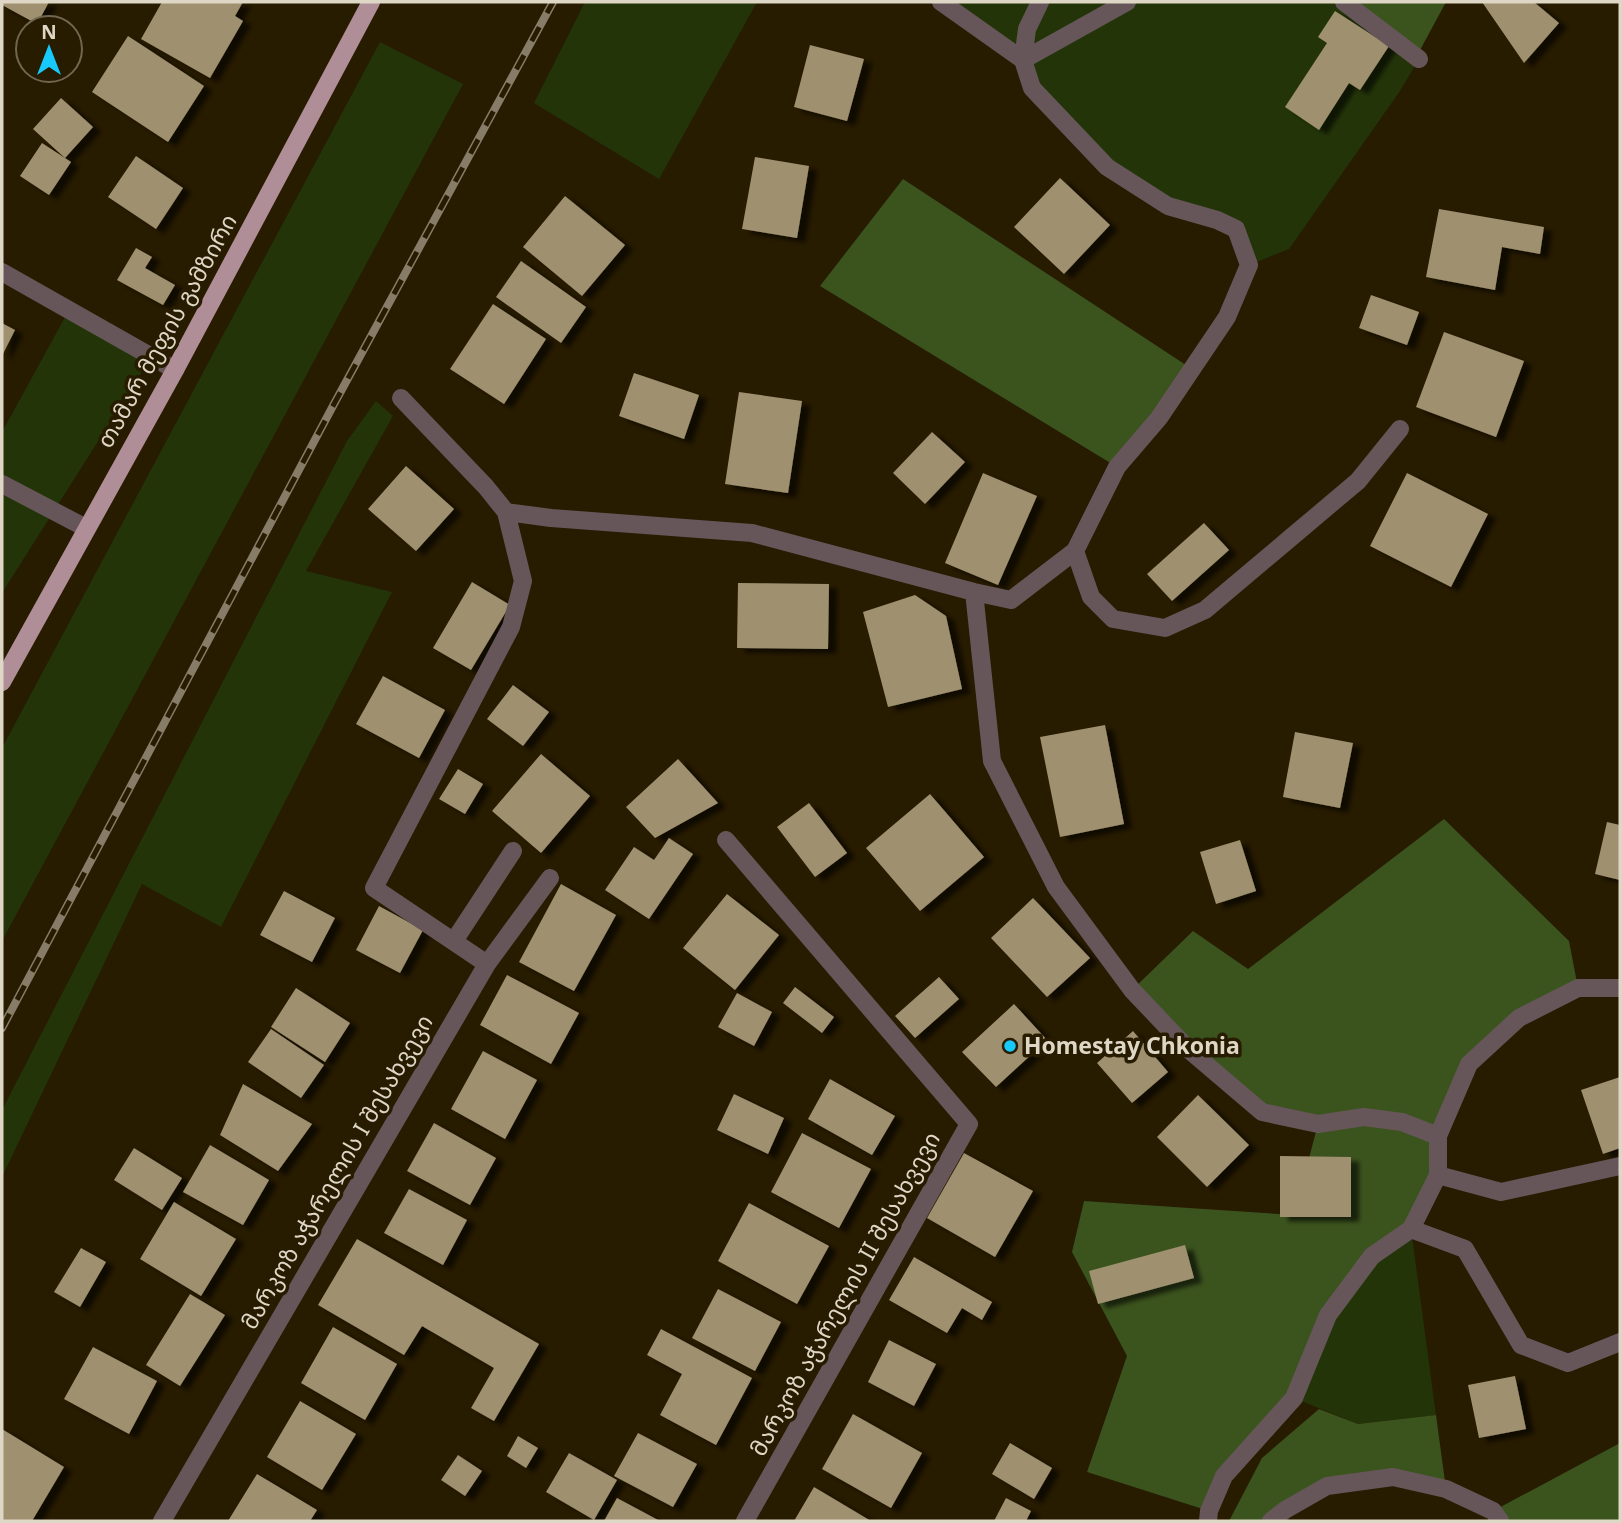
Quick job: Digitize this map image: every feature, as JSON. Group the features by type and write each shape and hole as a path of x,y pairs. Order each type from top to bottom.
{"main road":[{"name":"თამარ მეფის გამზირი","path":"2,682 175,370 370,2"}],"street":[{"path":"941,2 1023,60"},
{"path":"506,512 551,518 752,533 974,593 1011,600 1075,551 1117,467 1159,418 1227,317 1249,265 1236,229 1217,220 1168,206 1107,167 1032,88 1023,60 1027,29 1040,2"},
{"path":"1023,60 1127,2"},
{"path":"1344,2 1419,59"},
{"path":"2,272 175,370"},
{"path":"401,398 486,487 506,512 523,581 511,627 374,888 487,964"},
{"path":"1075,551 1091,597 1113,619 1165,628 1205,610 1358,481 1400,429"},
{"path":"2,484 86,528"},
{"path":"974,593 992,761 1056,887 1132,990 1188,1049 1262,1112 1318,1124 1364,1116 1402,1122 1438,1136"},
{"name":"მარკოზ აჭარელის II შესახვევი","path":"726,840 969,1124 745,1521"},
{"path":"454,942 513,851"},
{"name":"მარკოზ აჭარელის I შესახვევი","path":"162,1521 487,964 550,878"},
{"path":"1208,1521 1209,1511 1224,1476 1294,1398 1328,1315 1372,1256 1411,1229 1438,1175 1438,1136 1469,1063 1518,1018 1578,988 1620,988"},
{"path":"1438,1175 1501,1192 1620,1166"},
{"path":"1411,1229 1465,1249 1521,1345 1568,1363 1620,1342"},
{"path":"1271,1521 1284,1510 1326,1486 1393,1477 1446,1489 1493,1511 1500,1521"}],"green space":[{"path":"585,2 757,2 659,179 534,103"},
{"path":"941,2 1344,2 1419,59 1400,91 1289,249 1249,265 1236,229 1107,167 1032,88 1023,60"},
{"path":"1354,2 1446,2 1419,52"},
{"path":"380,42 463,84 2,941 2,748"},
{"path":"903,179 1192,369 1117,467 820,286"},
{"path":"69,310 152,356 2,593 2,432"},
{"path":"376,401 393,416 306,571 392,592 221,927 142,884 2,1177 2,1110 347,441"},
{"path":"1444,819 1569,941 1578,988 1519,1018 1469,1064 1438,1136 1438,1175 1411,1229 1372,1256 1328,1315 1294,1398 1224,1476 1209,1511 1087,1472 1127,1356 1072,1252 1084,1201 1294,1215 1318,1124 1262,1112 1132,990 1193,931 1248,969"},
{"path":"1411,1229 1436,1415 1358,1424 1294,1398 1328,1315 1372,1256"},
{"path":"1319,1409 1358,1424 1436,1415 1446,1489 1393,1477 1327,1486 1271,1521 1229,1521 1262,1458"},
{"path":"1620,1443 1620,1521 1500,1521 1493,1511"}],"building":[{"path":"2,2 49,2 42,14 19,14 2,5"},
{"path":"162,2 243,2 235,16 243,21 210,78 141,39"},
{"path":"1482,2 1534,2 1559,23 1524,63"},
{"path":"1335,11 1389,46 1360,90 1349,83 1319,130 1285,107 1327,43 1318,37"},
{"path":"128,36 204,86 168,142 92,92"},
{"path":"810,45 864,59 847,121 794,107"},
{"path":"61,98 93,127 65,158 33,129"},
{"path":"42,143 71,162 49,195 20,176"},
{"path":"136,156 183,188 156,229 108,197"},
{"path":"755,157 809,166 797,238 742,229"},
{"path":"1060,178 1110,225 1064,274 1014,227"},
{"path":"565,196 625,245 582,296 523,247"},
{"path":"1439,209 1544,227 1540,254 1502,247 1495,290 1426,277"},
{"path":"136,248 152,257 145,268 175,285 163,305 117,280"},
{"path":"521,261 586,307 561,343 496,297"},
{"path":"1371,295 1419,312 1407,345 1359,328"},
{"path":"493,304 546,339 504,404 450,369"},
{"path":"2,323 15,330 2,356"},
{"path":"1444,332 1524,361 1496,437 1416,407"},
{"path":"634,373 699,395 684,439 619,416"},
{"path":"739,392 802,401 788,493 725,484"},
{"path":"932,432 965,462 925,504 893,473"},
{"path":"406,466 454,509 416,551 368,509"},
{"path":"983,473 1037,496 998,585 945,563"},
{"path":"1407,473 1488,514 1451,587 1370,546"},
{"path":"1204,523 1229,550 1172,601 1147,574"},
{"path":"472,582 510,605 471,670 433,648"},
{"path":"738,583 829,584 828,649 737,648"},
{"path":"915,595 946,616 962,689 888,707 863,612"},
{"path":"383,676 445,710 419,758 356,724"},
{"path":"513,685 549,712 523,746 487,719"},
{"path":"1105,725 1124,824 1060,837 1040,737"},
{"path":"1295,732 1353,743 1340,808 1283,797"},
{"path":"541,754 590,796 541,853 492,811"},
{"path":"678,759 718,803 655,838 626,807"},
{"path":"458,769 483,784 465,814 439,799"},
{"path":"930,794 984,857 920,911 866,848"},
{"path":"809,803 847,853 815,877 777,827"},
{"path":"1607,822 1620,825 1620,880 1595,874"},
{"path":"669,838 693,854 649,919 605,890 634,847 654,860"},
{"path":"1240,840 1256,891 1216,904 1200,852"},
{"path":"561,884 616,915 574,991 519,962"},
{"path":"284,891 335,918 312,962 260,935"},
{"path":"727,894 779,935 735,990 683,948"},
{"path":"1033,898 1090,958 1047,997 991,938"},
{"path":"379,906 423,930 400,973 356,950"},
{"path":"507,975 579,1013 551,1064 480,1025"},
{"path":"939,977 959,999 915,1038 895,1016"},
{"path":"795,987 834,1017 822,1033 783,1003"},
{"path":"296,988 350,1023 325,1062 271,1027"},
{"path":"737,993 772,1012 754,1046 718,1027"},
{"path":"1014,1004 1047,1040 996,1087 962,1052"},
{"path":"271,1029 324,1065 301,1098 248,1062"},
{"path":"1133,1031 1168,1072 1132,1103 1097,1063"},
{"path":"483,1051 537,1080 505,1139 451,1109"},
{"path":"1620,1077 1620,1148 1603,1154 1581,1090"},
{"path":"830,1079 895,1116 872,1155 808,1119"},
{"path":"243,1084 312,1124 278,1171 220,1135"},
{"path":"734,1094 784,1118 768,1154 717,1130"},
{"path":"1198,1095 1249,1145 1207,1187 1157,1137"},
{"path":"434,1123 496,1158 470,1205 407,1171"},
{"path":"802,1133 871,1169 839,1228 771,1192"},
{"path":"210,1145 269,1180 243,1225 183,1192"},
{"path":"134,1148 182,1178 162,1210 114,1180"},
{"path":"964,1153 1033,1191 995,1257 927,1218"},
{"path":"1280,1156 1351,1157 1351,1217 1280,1217"},
{"path":"409,1189 467,1220 443,1265 384,1233"},
{"path":"174,1202 236,1239 201,1296 140,1259"},
{"path":"749,1203 829,1246 797,1304 718,1261"},
{"path":"357,1239 539,1344 494,1421 471,1408 494,1368 422,1326 404,1355 318,1305"},
{"path":"1185,1245 1194,1278 1098,1304 1089,1271"},
{"path":"81,1248 106,1262 80,1307 54,1292"},
{"path":"914,1257 992,1302 982,1320 962,1308 947,1333 889,1300"},
{"path":"718,1289 781,1322 755,1371 692,1338"},
{"path":"190,1294 225,1315 180,1386 146,1365"},
{"path":"333,1327 397,1364 365,1420 301,1383"},
{"path":"661,1329 752,1378 716,1445 660,1415 682,1374 647,1355"},
{"path":"889,1340 936,1364 914,1406 868,1382"},
{"path":"93,1347 157,1381 129,1434 64,1399"},
{"path":"1515,1376 1526,1429 1479,1438 1468,1385"},
{"path":"300,1401 356,1434 322,1490 267,1457"},
{"path":"853,1414 922,1453 891,1508 822,1469"},
{"path":"2,1429 64,1467 32,1521 2,1521"},
{"path":"638,1433 697,1464 673,1507 614,1476"},
{"path":"518,1436 538,1448 526,1468 507,1456"},
{"path":"1010,1443 1052,1468 1034,1499 992,1474"},
{"path":"569,1453 617,1480 594,1520 546,1492"},
{"path":"458,1455 482,1471 465,1496 441,1480"},
{"path":"257,1474 317,1510 310,1521 228,1521"},
{"path":"814,1487 871,1521 794,1521"},
{"path":"617,1498 660,1521 604,1521"},
{"path":"1006,1498 1031,1511 1026,1521 994,1521"}],"railway":[{"path":"2,1028 334,404 553,2"}],"place":[{"name":"Homestay Chkonia","path":"1010,1046"}]}
